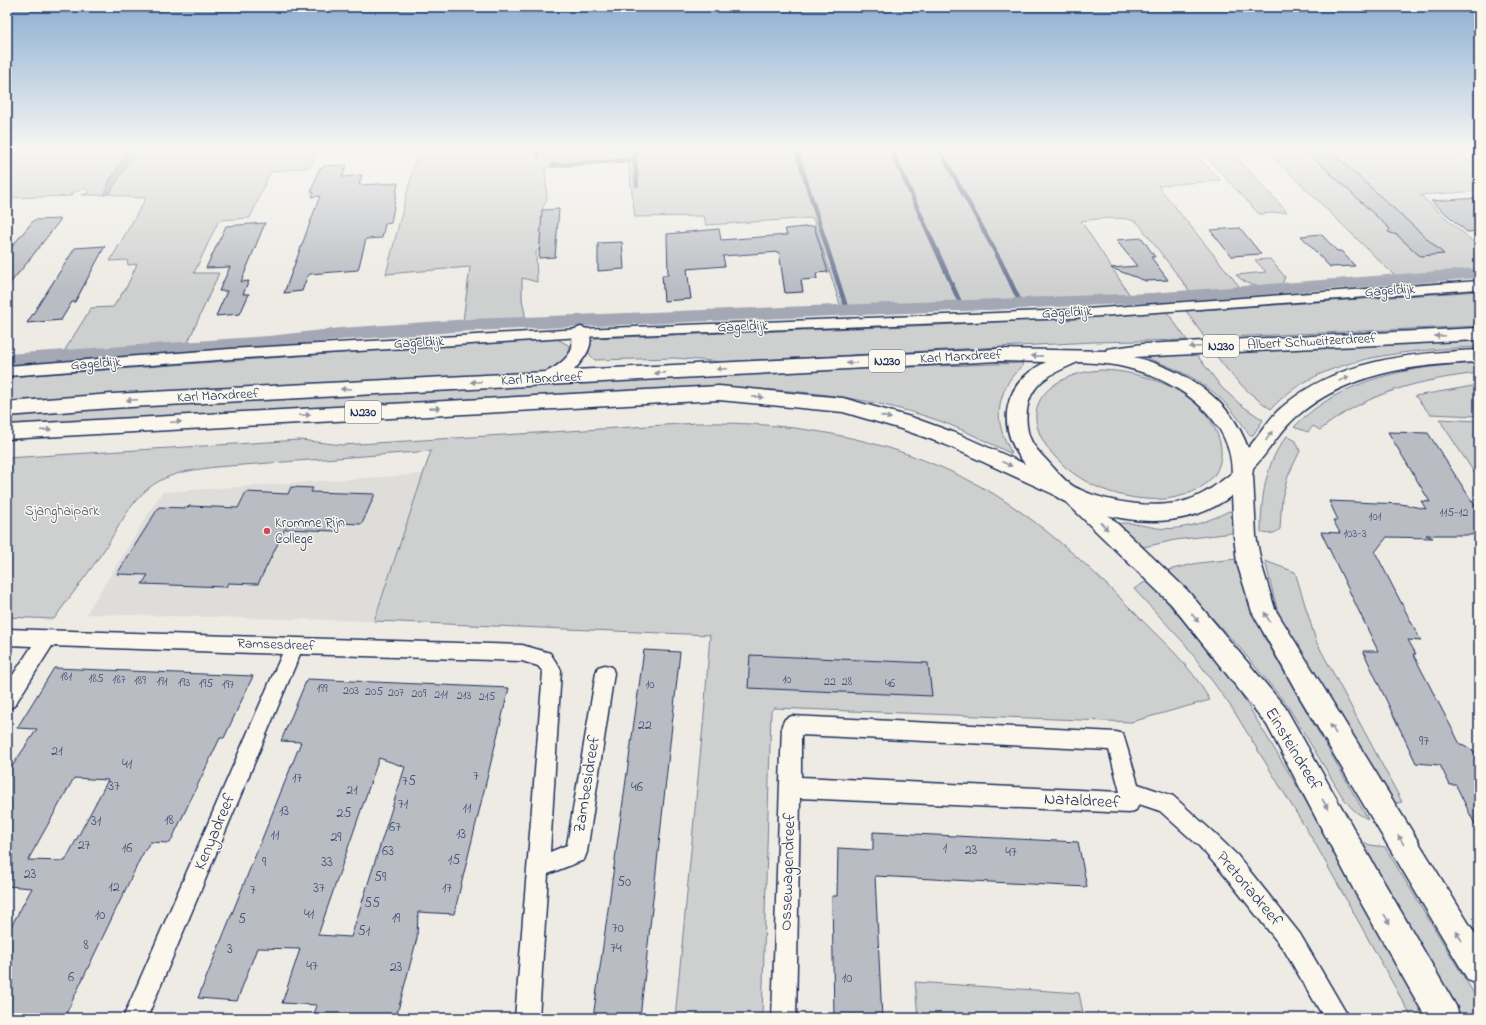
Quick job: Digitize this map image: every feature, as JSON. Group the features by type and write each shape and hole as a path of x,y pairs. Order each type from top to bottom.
{"main road":[{"name":"Albert Schweitzerdreef","path":"1097,356 1143,350 1479,334"},
{"path":"548,379 562,372 580,342 596,366 623,375"},
{"name":"Karl Marxdreef","path":"7,409 112,401 999,355 1076,356"},
{"name":"N230","path":"1076,356 1097,356 1156,370 1190,388 1202,397 1226,420 1242,470 1213,499 1181,511 1162,513 1139,512 1068,493 1024,445 1016,415 1019,397 1029,382 1047,370 1076,356"},
{"name":"Albert Schweitzerdreef","path":"1242,470 1288,413 1309,396 1332,384 1350,376 1410,362 1479,356"},
{"name":"Karl Marxdreef","path":"7,432 719,393 843,405 908,423 950,439 1068,493"},
{"path":"1242,470 1245,536 1249,563 1264,612 1308,688 1479,969"},
{"name":"Einsteindreef","path":"1068,493 1179,597 1276,716 1367,883 1444,1018"}],"street":[{"name":"Gageldijk","path":"7,371 230,354 580,342 1072,314 1479,285"},
{"name":"Ramsesdreef","path":"7,636 47,639 295,645 522,653 544,659 552,670 537,868"},
{"path":"7,700 47,639"},
{"name":"Kenyadreef","path":"135,1018 295,645"},
{"name":"Zambesidreef","path":"537,868 576,852 605,673"},
{"name":"Ossewagendreef","path":"784,1018 792,725"},
{"name":"Nataldreef","path":"791,787 1129,803 1130,791 1116,741 792,725"},
{"name":"Pretoriadreef","path":"1130,791 1166,803 1206,838 1229,863 1292,942 1338,1018"},
{"path":"527,1018 537,868"}],"shaded area":[{"path":"424,474 374,621 86,614 162,492"}],"green space":[{"path":"7,195 72,196 7,198"},
{"path":"114,195 260,195 250,218 219,220 194,273 219,273 185,349 60,358 91,308 113,307 127,286 137,264 128,265 127,260 110,261 146,198"},
{"path":"407,195 547,195 547,199 542,210 542,247 536,252 537,282 522,278 522,299 527,325 462,329 470,267 386,274"},
{"path":"632,195 1165,195 1243,291 1192,294 1138,223 1119,218 1081,221 1133,300 1024,308 843,314 813,218 706,225 704,216 635,217"},
{"path":"1241,195 1271,195 1287,212 1259,214"},
{"path":"1312,195 1422,195 1420,195 1479,247 1479,273 1397,278"},
{"path":"1270,259 1285,277 1282,284 1263,286 1252,285 1236,275 1266,272 1255,260"},
{"path":"1443,278 1449,282 1390,286 1382,282"},
{"path":"1373,283 1373,288 1347,290 1340,285"},
{"path":"1306,287 1307,291 1303,293 1192,301 1189,297"},
{"path":"1479,291 1479,326 1205,338 1186,311"},
{"path":"1167,312 1187,340 1092,342 724,362 675,358 595,360 588,351 589,343 596,338 938,325"},
{"path":"557,339 570,346 567,357 558,365 543,372 7,401 7,377"},
{"path":"1479,339 1479,347 1425,350 1368,359 1340,366 1314,377 1291,391 1271,409 1240,384 1215,354"},
{"path":"1196,354 1222,388 1241,405 1263,420 1253,435 1249,435 1235,414 1209,389 1173,368 1146,357"},
{"path":"1022,363 1023,366 1011,378 1003,394 999,411 999,420 1002,431 1012,454 937,420 881,404 824,395 767,389 738,388 709,388 7,426 7,414 54,411 854,369"},
{"path":"1479,363 1479,373 1415,384 1395,390 1357,406 1320,430 1313,426 1308,432 1294,427 1313,410 1334,396 1380,377 1429,367"},
{"path":"1101,370 1118,371 1153,379 1170,386 1186,396 1199,407 1210,420 1221,446 1219,465 1215,474 1210,480 1193,492 1179,496 1165,499 1133,498 1102,489 1087,482 1062,464 1051,452 1040,435 1036,420 1037,406 1044,394 1054,385 1068,377 1084,372"},
{"path":"1479,385 1479,416 1430,414 1415,396"},
{"path":"1439,419 1479,421 1479,480"},
{"name":"Sjanghaipark","path":"697,423 736,423 775,426 851,438 924,460 960,476 994,494 1031,519 1098,577 1167,644 1190,671 1210,700 1131,722 774,708 771,711 762,1018 675,1018 704,715 710,635 374,621 431,451 216,467 182,472 166,478 150,487 130,508 98,559 54,619 7,617 7,458 300,440 342,445"},
{"path":"1287,436 1296,441 1300,451 1288,476 1282,498 1280,529 1273,533 1263,533 1261,532 1261,519 1263,494 1266,481 1274,457"},
{"path":"1229,511 1232,512 1232,533 1175,540 1144,547 1116,524 1131,523 1166,529 1185,527 1212,519"},
{"path":"1236,559 1247,594 1264,637 1368,819 1353,809 1342,796 1287,705 1240,648 1168,570 1198,563"},
{"path":"1265,561 1295,572 1316,641 1402,802 1390,805 1298,653 1277,609"},
{"path":"1148,580 1230,676 1306,801 1427,1018 1412,1018 1316,845 1232,708 1185,644 1134,589"},
{"path":"1352,837 1370,845 1385,847 1479,1002 1479,1018 1458,1018"},
{"path":"915,982 1079,993 1084,1018 918,1018"}],"building":[{"path":"313,195 396,195 391,223 385,224 382,238 366,239 358,270 310,274 307,277 302,291 284,293 320,196 312,197"},
{"path":"1353,195 1379,195 1444,254 1420,256 1397,235 1388,232 1390,229"},
{"path":"1479,198 1479,231 1467,232 1431,201"},
{"path":"559,209 555,257 539,258 542,210"},
{"path":"61,219 7,287 7,252 34,220"},
{"path":"265,223 241,282 249,281 243,294 249,294 240,314 216,316 227,291 219,291 230,267 206,268 226,226"},
{"path":"814,226 828,272 816,273 817,279 801,280 803,292 785,293 779,252 723,256 725,266 687,269 691,299 664,301 662,275 668,275 667,234 719,229 721,240 787,235 785,229"},
{"path":"1240,228 1261,254 1231,256 1210,230"},
{"path":"1321,234 1337,251 1341,251 1355,266 1330,267 1301,236"},
{"path":"1142,238 1155,257 1151,257 1168,280 1146,281 1111,268 1137,266 1116,240"},
{"path":"622,242 624,269 598,271 598,243"},
{"path":"105,246 75,302 72,302 61,320 27,323 75,248"},
{"path":"1388,432 1428,433 1479,512 1479,525 1472,535 1426,535 1433,538 1387,537 1375,552 1421,641 1408,640 1416,654 1413,654 1460,744 1475,752 1479,759 1479,833 1456,785 1450,785 1440,765 1416,763 1363,651 1378,651 1321,532 1340,533 1333,520 1338,520 1329,501 1401,504 1426,509 1421,501 1430,502"},
{"path":"291,487 313,488 311,492 375,494 362,524 339,523 335,531 285,529 258,584 228,583 226,587 142,584 148,575 117,574 159,507 187,508 189,506 238,508 246,492 288,494"},
{"path":"644,650 680,652 640,1018 593,1018"},
{"path":"750,655 928,663 932,696 748,688"},
{"path":"54,668 253,676 224,738 220,738 170,843 150,842 141,857 64,1018 7,1018 7,934 32,888 7,886 7,774 37,729 17,728","holes":["74,778 108,780 65,861 28,860"]},
{"path":"307,679 509,688 454,914 418,912 417,938 396,1018 313,1018 317,1005 282,1003 300,949 257,948 237,1001 198,998 301,742 281,741","holes":["379,758 405,767 351,937 318,935"]},
{"path":"873,832 1078,842 1087,887 875,876 882,1018 834,1018 832,896 837,896 838,848 873,850"}],"waterway":[{"path":"810,195 847,310"},
{"path":"912,195 962,307"},
{"path":"964,195 1002,264 1021,304"},
{"path":"1456,275 1479,273"},
{"path":"7,360 269,342 340,334 470,325 984,306 1151,298 1448,275"}],"place":[{"name":"Kromme Rijn College","path":"267,531"}]}
